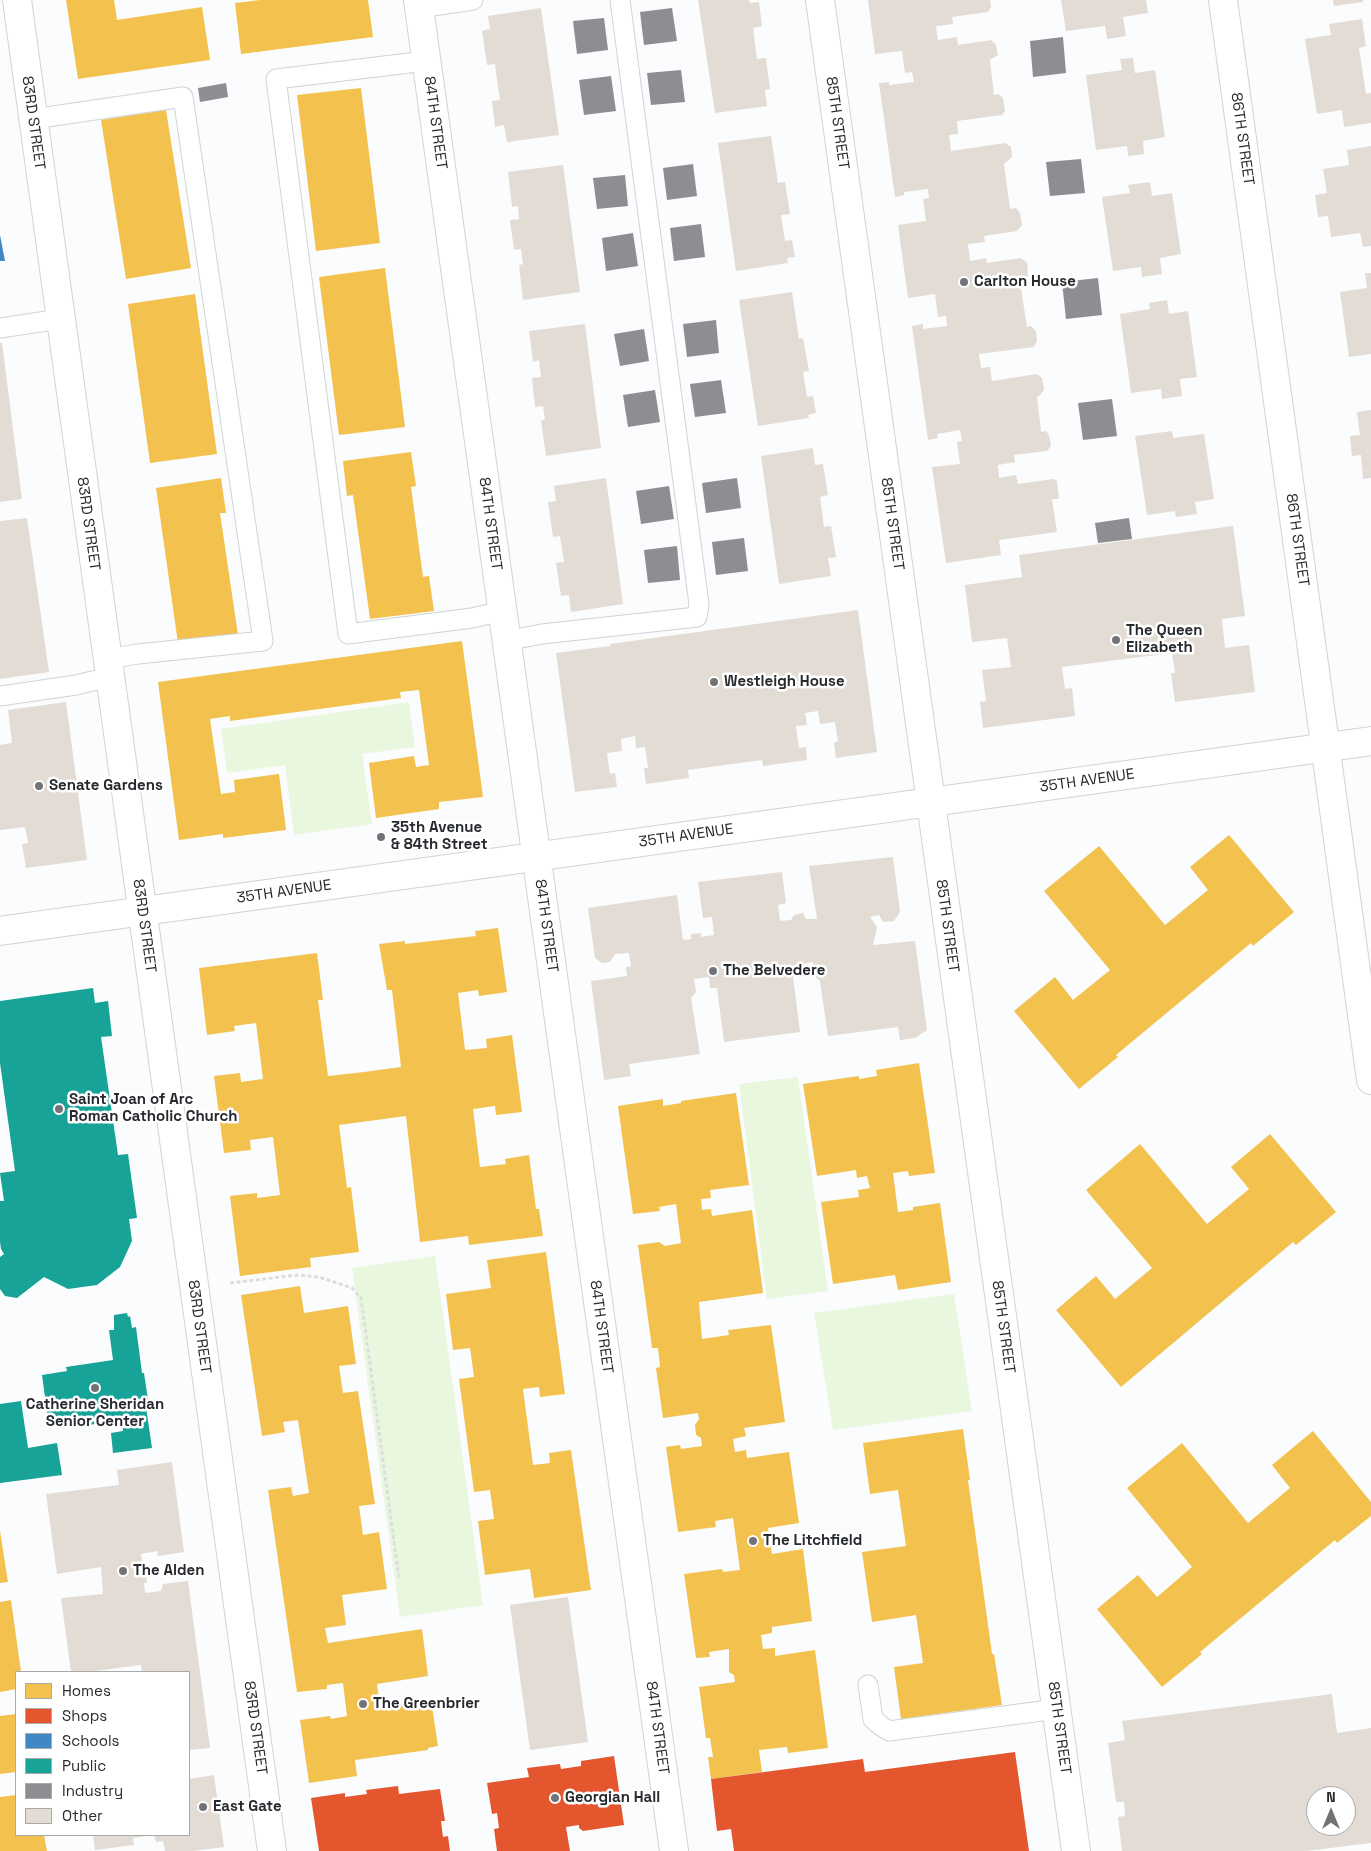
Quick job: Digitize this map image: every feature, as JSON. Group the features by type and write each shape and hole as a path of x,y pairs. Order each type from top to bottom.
{"street":[{"name":"83RD STREET","path":"17,0 272,1851"},
{"name":"85TH STREET","path":"820,0 1076,1851"},
{"name":"86TH STREET","path":"1223,0 1371,1080"},
{"name":"84TH STREET","path":"419,4 674,1851"},
{"name":"35TH AVENUE","path":"0,931 1371,741"}],"lane":[{"path":"419,4 473,0"},
{"path":"506,641 542,634 697,617 699,604 620,0"},
{"path":"426,61 276,79 348,634 472,618 502,611"},
{"path":"0,696 76,684 138,654 264,641 183,97 33,119"},
{"path":"0,328 60,319"},
{"path":"868,1685 873,1719 889,1731 1057,1709"}],"path":[{"path":"230,1283 296,1275 319,1277 352,1288 361,1298 399,1578"}],"green space":[{"path":"409,702 415,747 362,754 372,824 294,835 285,765 227,773 221,729"},
{"path":"798,1077 828,1291 767,1299 739,1084"},
{"path":"435,1256 483,1605 400,1617 352,1268"},
{"path":"954,1294 972,1411 833,1430 814,1313"}],"building: Homes":[{"path":"66,0 114,0 117,20 202,7 210,60 78,79"},
{"path":"260,0 368,0 373,37 241,54 235,3"},
{"path":"361,88 380,243 316,251 297,95"},
{"path":"166,110 191,268 126,279 101,120"},
{"path":"385,268 405,427 339,435 319,277"},
{"path":"195,294 217,454 150,463 128,304"},
{"path":"411,452 416,486 411,487 423,577 429,576 434,611 370,619 353,495 347,496 343,461"},
{"path":"221,478 226,513 220,513 238,635 178,643 156,488"},
{"path":"462,641 483,797 439,802 439,809 376,818 369,763 414,756 416,767 429,765 419,690 400,692 401,698 230,721 230,716 210,719 221,794 235,792 234,780 279,774 286,830 223,838 223,834 179,840 158,682"},
{"path":"1229,835 1294,912 1253,946 1251,943 1116,1055 1118,1057 1079,1089 1014,1011 1055,977 1073,1000 1110,970 1044,891 1099,846 1165,925 1208,890 1190,867"},
{"path":"498,928 507,992 479,996 478,990 458,993 465,1050 487,1048 486,1039 512,1035 522,1112 496,1115 495,1106 473,1109 480,1167 506,1164 505,1159 529,1155 536,1209 539,1209 543,1236 469,1245 468,1236 420,1242 406,1116 339,1125 347,1188 351,1187 359,1252 310,1258 311,1267 240,1276 230,1196 257,1193 257,1198 280,1195 273,1137 250,1140 251,1150 224,1153 214,1076 240,1073 241,1082 263,1079 256,1023 234,1026 235,1031 207,1035 199,968 317,953 323,1000 318,1000 328,1076 364,1072 401,1067 392,990 387,990 379,944 405,941 405,944 476,936 475,931"},
{"path":"919,1063 935,1173 909,1176 908,1171 893,1173 898,1212 913,1210 913,1207 940,1203 951,1282 898,1290 895,1275 833,1284 821,1202 859,1197 858,1190 870,1188 867,1176 857,1178 856,1170 817,1176 803,1084 859,1076 859,1079 877,1076 876,1070"},
{"name":"The Litchfield","path":"736,1093 749,1185 710,1190 711,1198 701,1199 702,1210 711,1209 712,1216 752,1210 763,1293 699,1302 702,1339 729,1335 728,1330 771,1325 785,1422 744,1428 746,1436 733,1439 735,1452 746,1450 747,1458 789,1452 799,1523 768,1528 772,1554 803,1549 812,1621 772,1627 772,1633 761,1635 763,1649 775,1648 775,1656 815,1650 828,1748 788,1753 787,1747 759,1750 762,1772 711,1779 708,1757 713,1757 710,1738 706,1738 699,1687 735,1682 734,1675 729,1672 729,1649 709,1652 710,1657 696,1658 684,1574 722,1569 723,1572 740,1570 733,1518 715,1521 716,1527 678,1532 666,1447 680,1445 681,1449 702,1446 701,1438 696,1435 695,1425 699,1419 698,1413 663,1418 656,1368 660,1367 658,1348 652,1348 638,1245 659,1242 665,1246 681,1243 676,1204 659,1207 660,1211 633,1214 618,1106 663,1099 663,1106 681,1103 681,1101"},
{"path":"1270,1134 1336,1212 1296,1245 1293,1242 1121,1387 1056,1310 1096,1276 1115,1299 1152,1268 1086,1190 1140,1144 1207,1224 1249,1189 1231,1167"},
{"path":"546,1252 565,1394 540,1397 539,1387 523,1389 533,1465 550,1463 549,1453 571,1450 591,1590 534,1598 530,1569 485,1575 478,1521 494,1519 490,1490 474,1492 459,1379 474,1377 470,1348 453,1350 446,1294 491,1288 487,1260"},
{"path":"300,1286 304,1313 348,1306 356,1364 339,1366 343,1393 358,1391 375,1504 359,1506 363,1535 379,1532 387,1589 342,1595 346,1625 325,1628 328,1643 422,1629 428,1676 377,1684 380,1707 431,1700 438,1746 428,1748 428,1750 355,1760 357,1776 309,1783 300,1720 330,1716 331,1719 347,1716 343,1683 327,1685 327,1689 297,1692 268,1490 291,1487 293,1496 309,1493 298,1420 283,1422 285,1432 262,1436 241,1295"},
{"path":"963,1429 970,1480 968,1480 992,1654 994,1654 1002,1705 901,1719 894,1667 923,1663 916,1615 872,1622 862,1552 906,1546 898,1490 870,1494 863,1443"},
{"path":"1313,1431 1371,1502 1371,1516 1337,1543 1335,1540 1200,1652 1202,1654 1162,1687 1097,1609 1138,1575 1157,1597 1192,1567 1127,1488 1182,1443 1248,1523 1290,1488 1272,1465"},
{"path":"0,1531 8,1582 0,1583"},
{"path":"11,1600 21,1671 15,1671 15,1689 0,1692 0,1602"},
{"path":"15,1714 15,1772 0,1774 0,1716"},
{"path":"15,1795 15,1836 44,1836 47,1851 0,1851 0,1797"}],"building: Shops":[{"path":"1015,1752 1029,1851 734,1851 731,1829 717,1831 711,1779 863,1759 865,1772"},
{"name":"Georgian Hall","path":"614,1756 624,1825 583,1831 579,1828 579,1825 566,1827 570,1851 497,1851 494,1829 499,1828 497,1813 492,1814 487,1783 529,1777 527,1768 560,1764 561,1769 581,1766 581,1761"},
{"path":"398,1786 399,1794 440,1789 445,1821 441,1821 443,1837 448,1836 450,1851 319,1851 311,1798 345,1793 345,1797 367,1794 366,1790"}],"building: Schools":[{"path":"0,235 5,261 0,261"}],"building: Public":[{"name":"Saint Joan of Arc Roman Catholic Church","path":"93,988 95,1003 108,1001 112,1036 101,1037 118,1155 128,1154 137,1218 129,1219 132,1241 120,1267 97,1285 68,1289 44,1277 17,1298 5,1296 0,1289 0,1257 4,1254 0,1242 0,1201 4,1201 0,1173 15,1171 0,1063 0,1001"},
{"name":"Catherine Sheridan Senior Center","path":"127,1313 128,1317 130,1316 132,1328 136,1327 142,1373 144,1373 148,1400 145,1400 152,1448 113,1453 111,1433 123,1431 122,1420 75,1427 74,1423 49,1426 42,1375 67,1371 66,1367 113,1360 109,1330 114,1330 114,1315"},
{"path":"21,1401 28,1448 57,1443 62,1475 0,1483 0,1404"}],"building: Industry":[{"path":"672,8 677,41 644,45 640,12"},
{"path":"604,18 608,50 577,54 573,21"},
{"path":"1063,37 1066,73 1033,77 1030,41"},
{"path":"681,70 685,102 651,105 647,73"},
{"path":"611,76 616,111 584,115 579,80"},
{"path":"226,83 228,97 200,102 198,88"},
{"path":"1081,159 1085,193 1050,196 1046,162"},
{"path":"693,164 697,196 667,200 663,168"},
{"path":"625,175 628,206 597,209 593,178"},
{"path":"701,224 705,257 674,261 670,228"},
{"path":"633,233 638,266 606,271 602,238"},
{"path":"1098,278 1102,315 1066,319 1062,282"},
{"path":"716,320 719,353 687,357 683,324"},
{"path":"644,329 649,361 620,366 614,334"},
{"path":"721,380 726,413 695,417 690,384"},
{"path":"655,390 660,422 628,427 623,395"},
{"path":"1112,399 1117,436 1083,440 1078,403"},
{"path":"737,478 741,508 706,513 702,483"},
{"path":"669,486 674,519 641,524 636,491"},
{"path":"1129,518 1132,539 1098,543 1095,523"},
{"path":"744,538 748,571 716,575 712,542"},
{"path":"677,546 680,580 648,583 644,550"}],"building: Other":[{"path":"698,0 749,0 750,3 759,2 762,26 753,28 757,59 766,58 770,89 765,90 767,106 715,113"},
{"name":"Carlton House","path":"868,0 990,0 991,7 988,12 952,17 953,24 936,26 938,40 957,37 958,45 991,40 996,45 998,55 990,60 994,95 999,94 1003,98 1005,111 1002,115 957,121 958,134 949,135 951,151 1005,143 1011,147 1012,157 1004,164 1010,209 1016,208 1020,213 1022,225 1017,231 984,236 985,242 968,244 970,261 986,258 987,263 1021,258 1027,263 1028,276 1024,281 1020,282 1027,327 1031,326 1036,331 1037,341 1034,347 979,354 981,368 990,367 992,381 1037,374 1042,378 1044,390 1037,396 1041,432 1046,431 1049,435 1051,446 1047,451 1014,455 1015,462 998,465 999,478 1016,475 1018,484 1053,479 1057,481 1059,499 1052,499 1057,532 999,540 1001,555 946,563 932,467 960,464 957,442 962,441 960,430 937,434 938,438 928,440 912,326 923,324 923,329 947,326 946,316 938,317 935,294 908,298 898,225 926,221 923,199 929,198 928,189 904,192 904,195 895,197 879,83 889,82 889,85 914,82 912,72 905,73 902,51 875,54"},
{"path":"1061,0 1146,0 1148,13 1123,17 1126,36 1107,39 1105,26 1066,31"},
{"path":"1333,0 1363,0 1363,2 1334,6"},
{"path":"541,8 559,135 507,142 504,125 495,127 492,101 500,100 495,64 487,65 482,31 490,29 488,16"},
{"path":"1362,19 1366,46 1359,48 1366,94 1371,93 1371,123 1344,127 1342,110 1317,114 1305,39 1331,35 1329,24"},
{"path":"1133,58 1135,73 1155,70 1165,137 1143,141 1144,154 1128,156 1127,146 1096,150 1086,75 1122,70 1120,59"},
{"path":"771,136 778,183 785,182 790,214 781,215 785,241 792,240 795,257 787,258 788,263 736,271 718,143"},
{"path":"1371,146 1371,246 1363,247 1360,233 1331,237 1328,216 1318,217 1315,195 1327,193 1323,169 1349,165 1347,150"},
{"path":"563,165 580,292 523,300 519,265 523,264 521,249 514,250 510,220 519,219 518,206 512,207 508,172"},
{"path":"1150,182 1152,196 1172,193 1181,254 1160,258 1162,274 1142,277 1141,267 1113,271 1102,197 1130,193 1128,185"},
{"path":"1365,273 1371,273 1371,354 1349,357 1340,292 1367,288"},
{"path":"792,292 799,339 803,338 809,371 803,372 807,397 813,396 816,413 808,415 809,418 758,426 739,300"},
{"path":"1167,300 1169,314 1188,311 1197,377 1180,379 1182,396 1162,399 1161,389 1131,393 1120,314 1150,309 1149,303"},
{"path":"585,324 601,448 546,456 541,420 545,420 543,406 535,407 532,378 541,377 539,360 533,362 529,331"},
{"path":"0,343 2,343 22,499 0,502"},
{"path":"1371,410 1371,478 1363,479 1361,455 1352,456 1350,436 1360,435 1357,412"},
{"path":"1172,431 1173,438 1204,434 1214,499 1195,502 1197,514 1176,517 1175,511 1147,515 1135,436"},
{"path":"813,448 815,465 823,464 828,495 820,497 824,527 831,526 836,557 828,558 831,576 779,584 761,456"},
{"path":"606,478 623,604 571,612 569,595 561,596 556,563 564,562 560,536 553,537 548,502 556,501 554,486"},
{"path":"27,518 49,672 0,679 0,521"},
{"name":"The Queen Elizabeth","path":"1233,526 1245,616 1222,619 1225,648 1249,645 1255,692 1175,702 1171,673 1175,673 1172,653 1062,667 1065,689 1072,688 1075,716 983,728 980,702 986,701 982,670 1011,667 1007,638 972,642 965,585 1022,577 1019,555"},
{"name":"Westleigh House","path":"858,610 877,752 836,758 834,743 838,741 835,722 820,724 818,711 805,713 807,725 796,726 799,748 806,747 807,760 763,766 762,760 688,770 689,778 646,784 644,768 648,768 645,747 636,748 635,736 621,739 622,751 607,753 610,774 615,773 617,787 575,792 556,653"},
{"name":"Senate Gardens","path":"66,702 87,860 26,868 22,844 28,843 25,827 0,830 0,745 12,743 8,710"},
{"name":"The Belvedere","path":"893,857 900,912 894,921 883,922 879,915 870,917 877,927 873,945 915,941 927,1030 915,1038 900,1040 898,1027 828,1036 820,981 814,976 813,962 799,965 800,976 793,977 800,1032 724,1042 717,988 710,988 709,977 694,979 696,992 691,998 700,1054 629,1064 631,1076 604,1080 591,981 627,976 626,967 631,966 629,953 615,954 610,962 602,963 595,958 588,908 677,895 683,940 691,939 691,934 701,933 701,937 714,935 712,917 703,918 698,882 782,872 786,903 778,905 780,921 791,920 794,915 803,913 806,919 817,919 809,866"},
{"name":"The Alden","path":"172,1462 184,1552 158,1556 157,1551 141,1554 143,1565 145,1565 147,1583 144,1583 145,1593 161,1591 163,1584 188,1581 210,1748 190,1750 190,1671 142,1671 141,1665 96,1671 71,1671 61,1598 103,1594 101,1567 57,1574 46,1494 119,1485 117,1470"},
{"path":"568,1597 588,1742 530,1750 510,1605"},
{"path":"1332,1694 1337,1733 1371,1728 1371,1843 1306,1851 1122,1851 1118,1817 1125,1816 1124,1802 1116,1802 1108,1743 1125,1740 1122,1721"},
{"name":"East Gate","path":"214,1775 224,1847 193,1851 165,1851 163,1841 156,1842 154,1836 190,1836 190,1779"},
{"path":"93,1836 147,1836 133,1838 134,1845 95,1850"}],"place":[{"name":"Carlton House","path":"964,282"},
{"name":"The Queen Elizabeth","path":"1116,640"},
{"name":"Westleigh House","path":"714,682"},
{"name":"Senate Gardens","path":"39,786"},
{"name":"35th Avenue & 84th Street","path":"381,837"},
{"name":"The Belvedere","path":"713,971"},
{"name":"Saint Joan of Arc Roman Catholic Church","path":"59,1109"},
{"name":"Catherine Sheridan Senior Center","path":"95,1388"},
{"name":"The Litchfield","path":"753,1541"},
{"name":"The Alden","path":"123,1571"},
{"name":"The Greenbrier","path":"363,1704"},
{"name":"Georgian Hall","path":"555,1798"},
{"name":"East Gate","path":"203,1807"}]}
